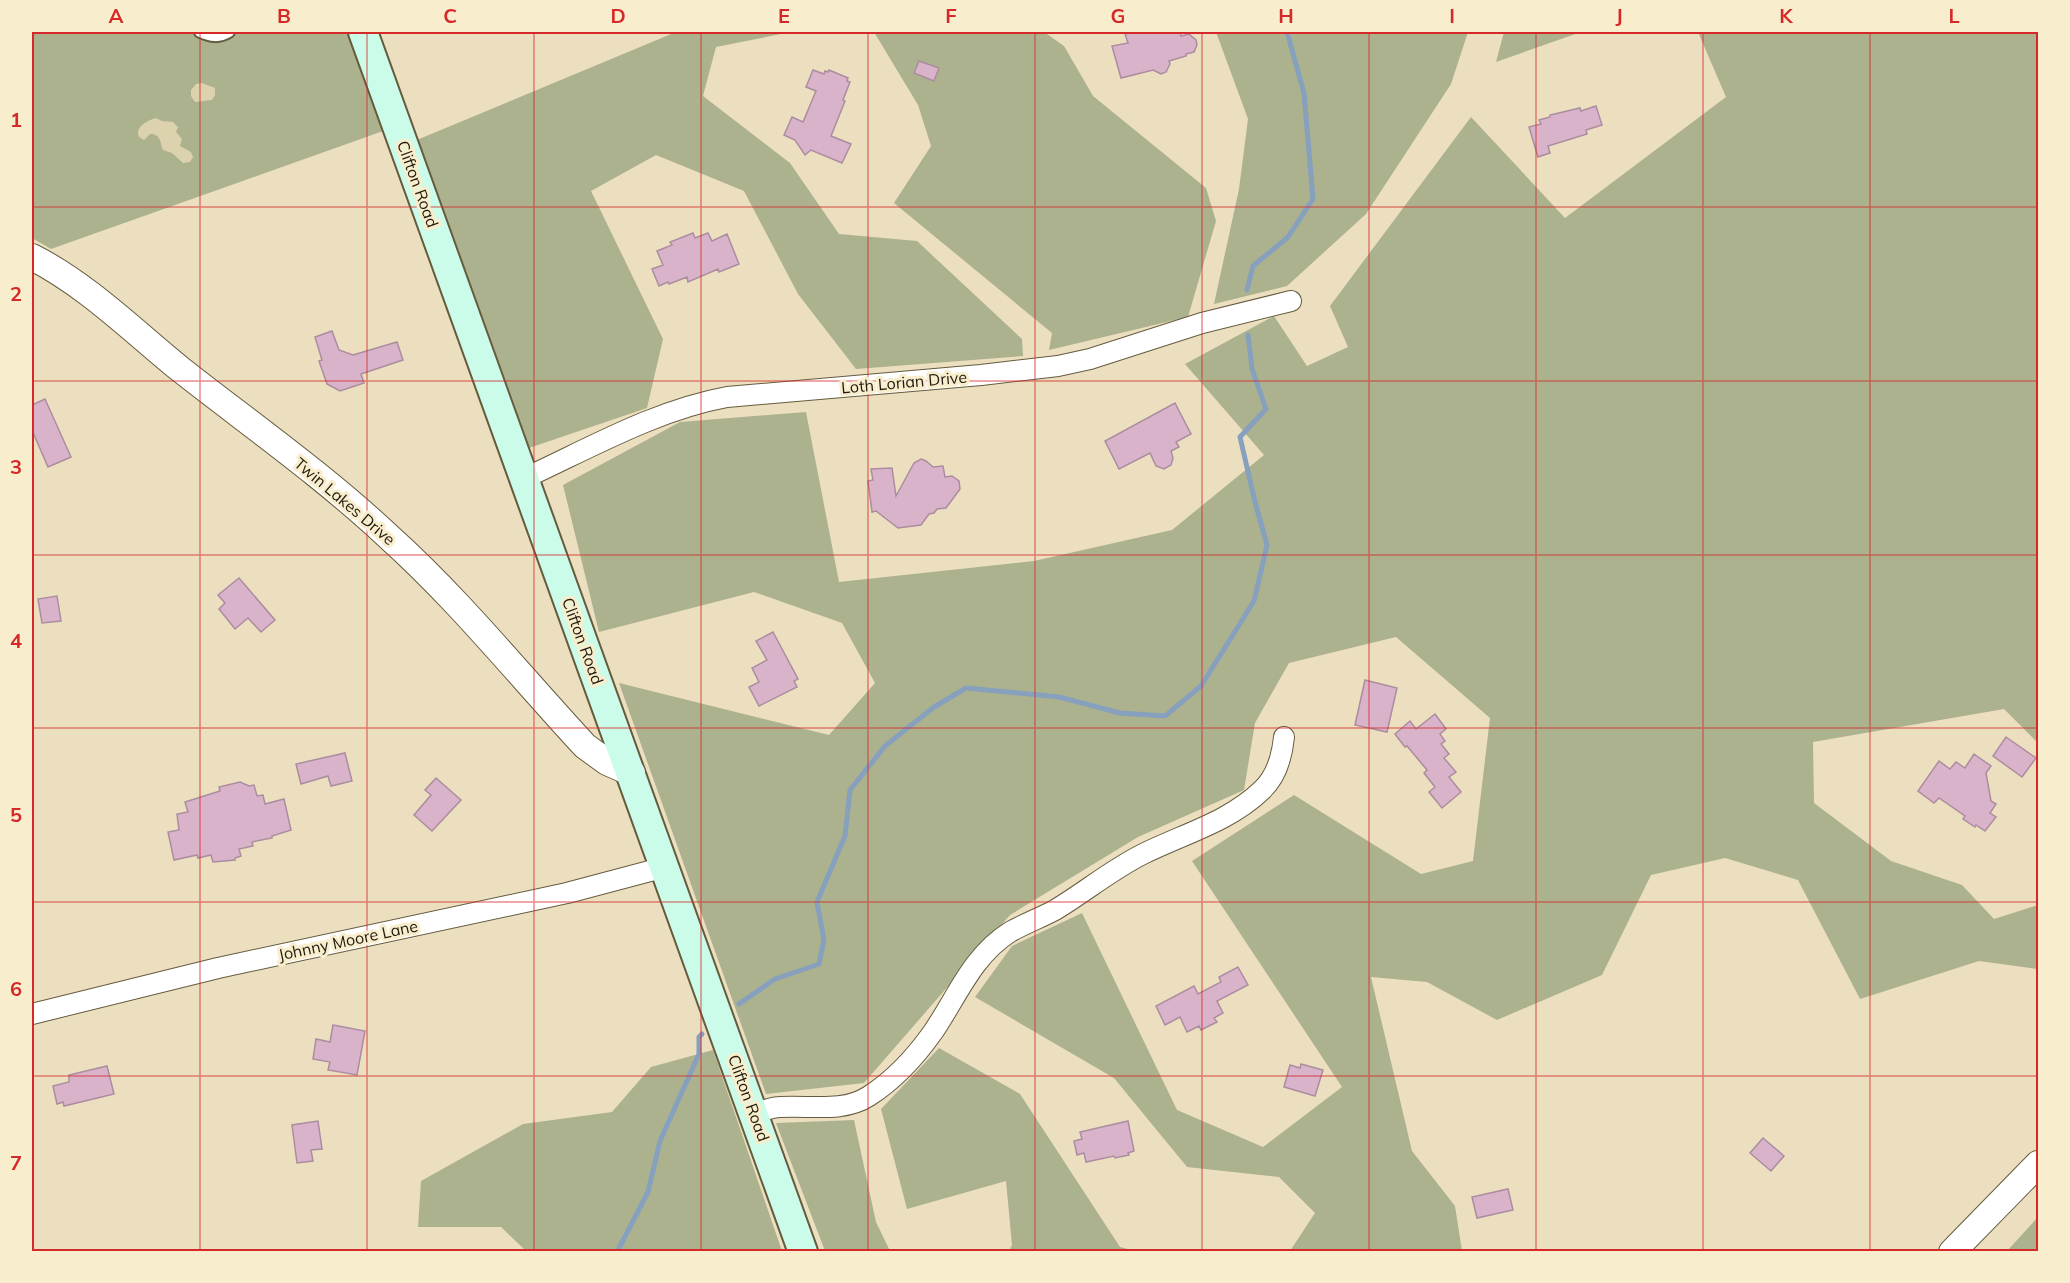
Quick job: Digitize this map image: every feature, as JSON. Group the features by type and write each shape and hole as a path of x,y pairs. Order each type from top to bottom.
{"main road":[{"name":"Clifton Road","path":"363,32 803,1251"}],"street":[{"name":"Twin Lakes Drive","path":"32,257 86,291 389,536 448,594 585,746 607,762 632,773"},
{"name":"Loth Lorian Drive","path":"525,478 656,418 710,400 1058,366 1090,359 1202,322 1291,301"},
{"path":"754,1113 778,1107 841,1107 857,1103 870,1095 900,1070 924,1045 969,972 986,951 1007,934 1030,920 1053,911 1117,868 1228,816 1245,805 1264,789 1275,773 1282,755 1284,737"},
{"name":"Johnny Moore Lane","path":"32,1014 218,968 567,893 665,867"},
{"path":"1952,1251 2038,1164"}],"lane":[{"path":"200,32 218,37 230,32"}],"green space":[{"path":"32,32 349,32 386,130 51,249 32,238"},
{"path":"676,32 791,32 716,47 703,96 790,163 839,234 917,241 1022,339 1023,356 856,369 798,294 744,191 656,155 591,191 663,339 647,408 529,448 412,142"},
{"path":"874,32 1044,32 1064,46 1093,96 1206,188 1216,221 1188,317 1049,350 1052,333 894,203 931,146 918,105"},
{"path":"1216,32 1468,32 1451,84 1366,214 1287,286 1214,304 1239,189 1248,119"},
{"path":"1504,32 1581,32 1496,62"},
{"path":"1698,32 2038,32 2038,743 2004,709 1813,742 1814,803 1891,861 1962,885 1994,919 2038,905 2038,969 1979,961 1860,999 1798,880 1725,858 1651,875 1602,975 1497,1020 1427,982 1371,977 1412,1151 1455,1206 1462,1251 1290,1251 1315,1213 1279,1177 1187,1167 1114,1078 975,997 1012,946 1082,913 1177,1110 1263,1147 1342,1087 1192,861 1294,795 1421,874 1473,861 1490,718 1396,637 1289,663 1255,723 1244,790 1138,837 1010,915 864,1083 766,1094 619,683 829,735 875,683 842,623 754,592 599,632 563,485 680,422 806,412 839,582 1034,561 1172,530 1264,455 1185,364 1274,316 1307,366 1348,347 1330,306 1471,117 1565,218 1726,97"},
{"path":"939,1048 1020,1094 1120,1247 1135,1251 1009,1251 1012,1245 1006,1181 907,1209 881,1109"},
{"path":"713,1050 782,1251 526,1251 501,1227 418,1227 421,1181 523,1124 612,1112 651,1067"},
{"path":"854,1120 876,1222 890,1251 825,1251 776,1123"},
{"path":"2038,1217 2038,1251 2007,1251"}],"sand":[{"path":"202,83 215,88 215,95 212,100 195,102 191,96 191,90 196,84"},
{"path":"156,118 173,122 178,127 176,132 182,139 180,146 191,152 193,157 190,162 183,163 172,153 163,150 160,139 156,135 150,134 144,140 139,137 140,127"}],"building":[{"path":"1180,32 1181,36 1189,34 1196,40 1197,45 1194,52 1169,61 1166,72 1161,74 1153,70 1121,78 1112,46 1128,43 1125,34"},
{"path":"919,61 939,68 934,81 914,73"},
{"path":"813,70 824,74 829,70 848,78 847,81 850,82 831,136 851,144 842,163 811,150 805,155 795,140 784,135 792,117 803,122 816,91 806,87"},
{"path":"1596,106 1602,125 1586,130 1587,134 1548,146 1550,153 1538,157 1529,127 1541,124 1539,120 1550,117 1550,115 1580,108 1581,111"},
{"path":"693,233 695,238 708,233 712,241 727,234 739,264 719,272 718,269 688,282 687,277 659,286 652,269 663,265 657,251 672,245 670,242"},
{"path":"332,331 339,350 353,355 397,342 403,360 361,374 364,383 340,391 327,384 319,361 322,360 315,337"},
{"path":"45,399 71,457 48,467 32,430 32,405"},
{"path":"1175,403 1191,434 1176,442 1179,447 1171,451 1173,458 1171,465 1164,469 1156,466 1150,453 1119,469 1105,441"},
{"path":"921,459 933,467 943,466 945,477 952,476 959,481 960,489 946,508 937,509 934,513 929,514 921,525 898,528 876,511 872,512 868,481 873,480 871,469 892,468 896,496 914,463"},
{"path":"239,578 275,620 261,632 248,618 235,629 219,609 225,603 218,595"},
{"path":"57,596 61,621 42,623 38,599"},
{"path":"773,632 798,679 794,681 797,687 759,706 749,687 759,682 752,668 767,660 756,641"},
{"path":"1365,680 1397,688 1387,732 1355,725"},
{"path":"1435,714 1446,729 1440,734 1445,741 1441,744 1449,754 1444,758 1456,772 1449,777 1461,792 1442,808 1429,792 1435,787 1424,773 1427,770 1395,734 1410,721 1416,729"},
{"path":"2006,737 2036,758 2022,777 1993,756"},
{"path":"345,753 352,781 331,786 328,776 301,784 296,764"},
{"path":"1974,754 1991,766 1986,773 1991,801 1996,804 1990,813 1996,817 1985,831 1963,819 1965,816 1939,798 1934,803 1918,791 1939,761 1950,769 1956,762 1965,768"},
{"path":"436,778 461,800 432,831 414,815 431,795 425,790"},
{"path":"240,782 249,786 254,785 257,796 263,795 265,804 284,799 291,830 272,836 272,838 252,842 253,846 239,849 241,856 235,860 213,862 211,855 198,858 197,855 174,860 168,832 179,830 177,814 188,812 185,802 220,791 219,787"},
{"path":"1238,967 1248,985 1217,1001 1223,1013 1214,1018 1217,1022 1201,1030 1199,1026 1187,1032 1180,1017 1165,1025 1156,1006 1194,986 1198,994 1221,982 1219,977"},
{"path":"333,1025 365,1031 357,1075 328,1070 330,1062 313,1059 316,1039 330,1042"},
{"path":"1301,1064 1323,1070 1315,1096 1284,1087 1290,1065 1300,1068"},
{"path":"107,1066 114,1094 64,1106 63,1102 57,1104 53,1086 69,1082 69,1075"},
{"path":"318,1121 322,1149 311,1150 313,1161 297,1163 292,1125"},
{"path":"1128,1121 1134,1151 1128,1153 1129,1155 1086,1162 1084,1153 1077,1155 1074,1141 1082,1139 1080,1132"},
{"path":"1763,1138 1784,1156 1771,1171 1750,1153"},
{"path":"1508,1189 1513,1210 1477,1218 1472,1197"}],"waterway":[{"path":"1247,290 1253,266 1288,237 1313,199 1304,93 1287,32"},
{"path":"739,1004 775,979 819,964 824,940 817,902 845,836 850,790 885,746 934,707 966,688 1059,697 1120,713 1165,716 1201,686 1254,601 1267,545 1240,437 1266,409 1252,369 1248,335"},
{"path":"617,1252 648,1192 660,1141 699,1054 699,1037 702,1034"}]}
